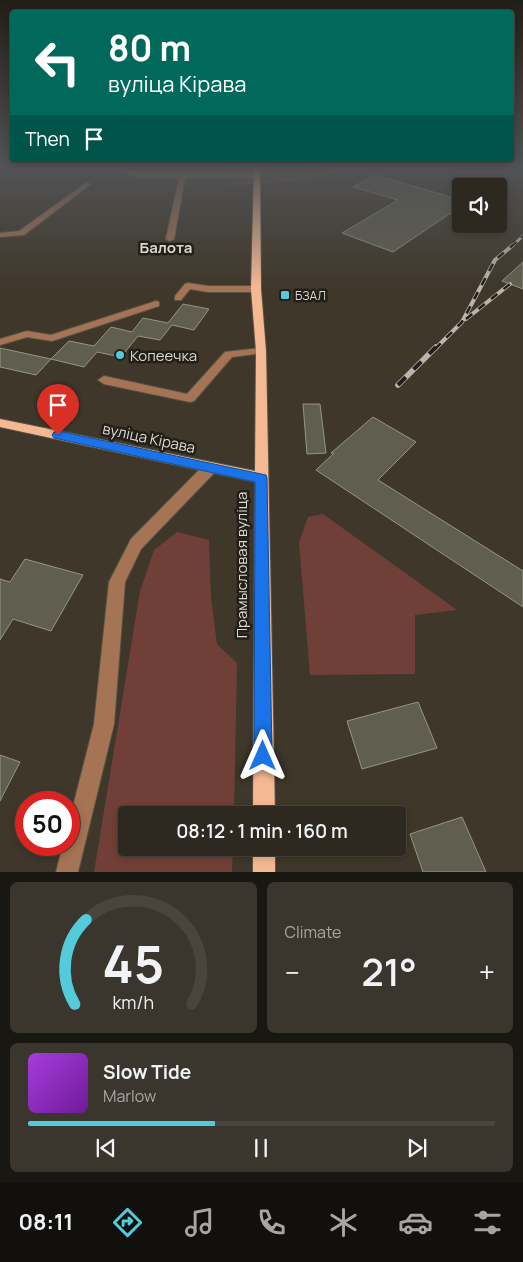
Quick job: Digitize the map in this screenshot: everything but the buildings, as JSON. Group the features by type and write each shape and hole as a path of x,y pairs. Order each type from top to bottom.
{"main road":[{"name":"Прамысловая вуліца","path":"257,207 256,289 262,351 261,478 264,806"},
{"name":"вуліца Кірава","path":"0,422 261,478"},
{"path":"264,856 264,872"}],"street":[{"path":"0,235 21,233 57,207"},
{"path":"170,239 176,207"},
{"path":"178,298 188,286 214,289 256,289"},
{"path":"0,342 27,334 52,338 156,304"},
{"path":"104,380 190,398 229,354 262,351"},
{"path":"67,872 104,724 117,582 136,544 210,468"}],"shaded area":[{"path":"323,514 457,610 415,615 415,674 310,675 299,542 308,517"},
{"path":"177,532 209,540 211,597 217,644 237,663 234,806 118,806 118,856 233,856 232,872 94,872 140,591 154,550"}],"railway":[{"path":"512,246 523,236"},
{"path":"435,349 462,322 495,260 513,245"},
{"path":"466,319 510,284"},
{"path":"398,385 436,347"}],"place":[{"name":"БЗАЛ","path":"285,295"},
{"name":"Копеечка","path":"120,355"}],"district":[{"name":"Балота","path":"166,247"}],"route":[{"path":"58,435 234,474 261,478 263,756"}]}
